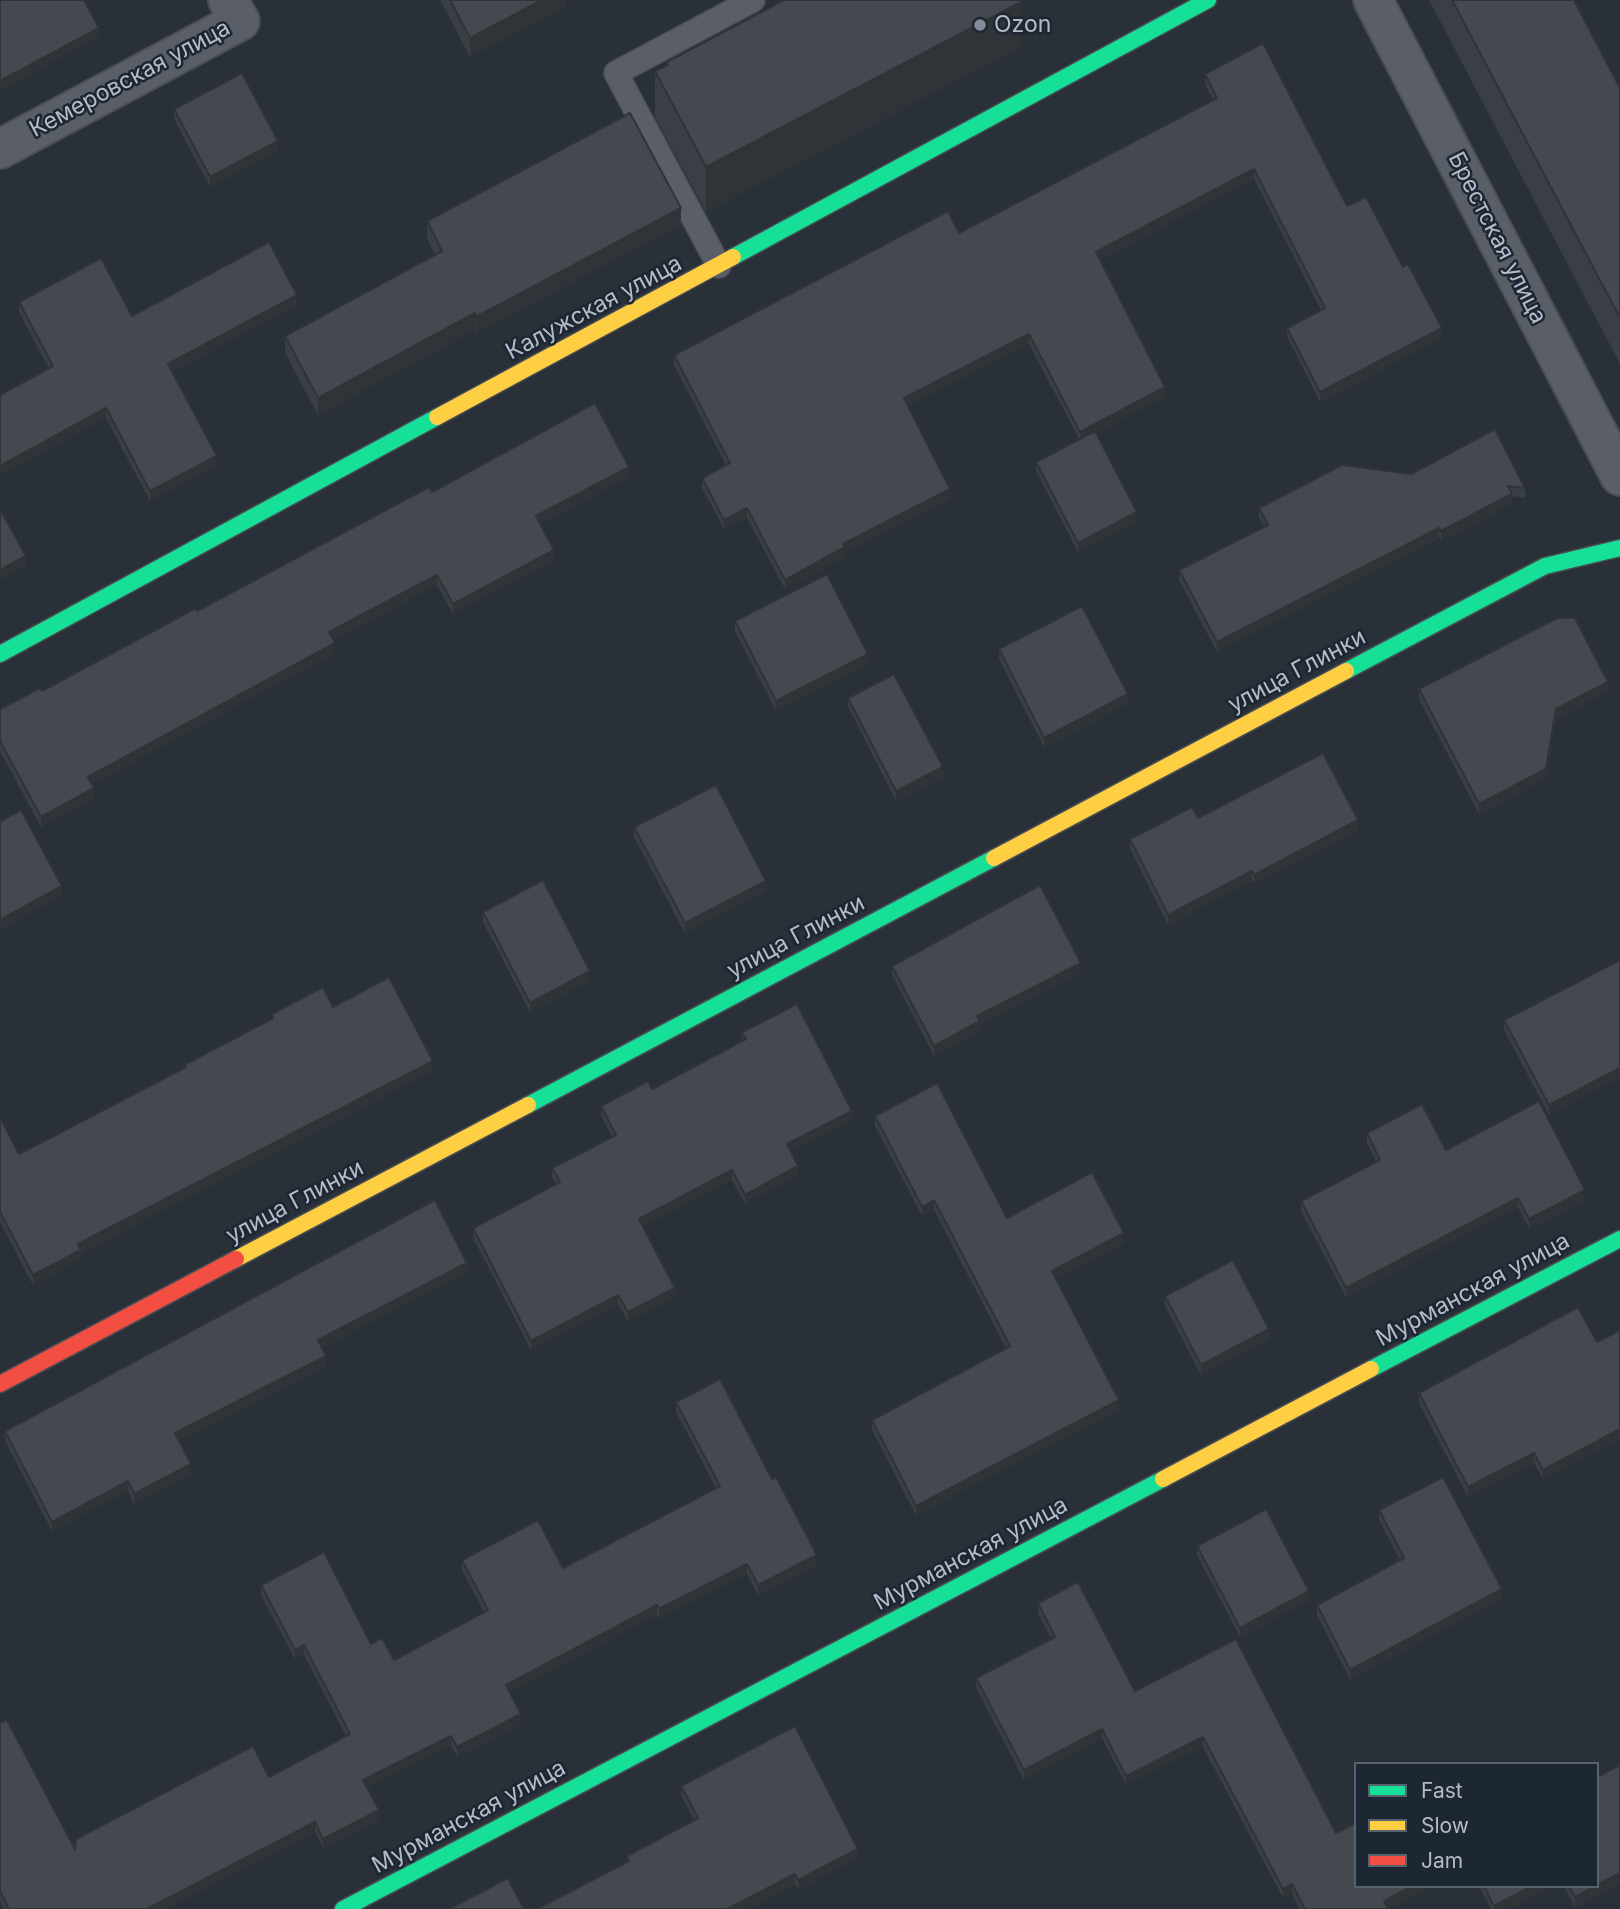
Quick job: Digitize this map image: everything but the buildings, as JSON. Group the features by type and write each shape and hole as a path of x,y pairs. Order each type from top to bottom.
{"street":[{"name":"Кемеровская улица","path":"0,149 240,21 228,0"},
{"name":"Калужская улица","path":"0,654 1208,0"},
{"name":"Брестская улица","path":"1373,0 1620,476"},
{"name":"улица Глинки","path":"0,1384 1545,566 1620,548"},
{"name":"Мурманская улица","path":"343,1909 1620,1239"}],"lane":[{"path":"719,266 616,73 753,0"}],"traffic: fast":[{"path":"733,257 1208,0"},
{"path":"0,654 437,417"},
{"path":"1346,671 1545,566 1620,548"},
{"path":"528,1105 994,858"},
{"path":"1371,1369 1620,1239"},
{"path":"343,1909 1163,1479"}],"traffic: slow":[{"path":"437,417 733,257"},
{"path":"994,858 1346,671"},
{"path":"236,1259 528,1105"},
{"path":"1163,1479 1371,1369"}],"traffic: jam":[{"path":"0,1384 236,1259"}],"place":[{"name":"Ozon","path":"980,25"}]}
